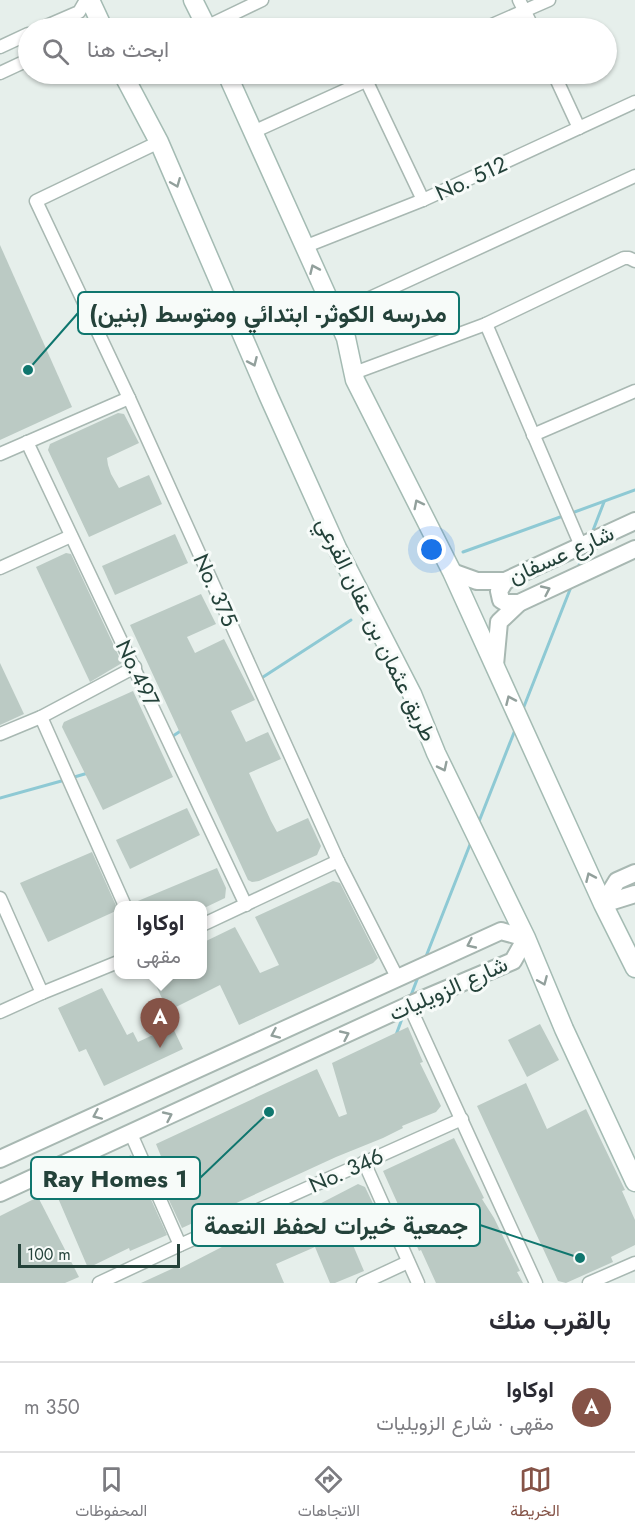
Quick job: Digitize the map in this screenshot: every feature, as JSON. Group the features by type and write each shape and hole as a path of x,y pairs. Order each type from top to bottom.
{"main road":[{"path":"88,0 98,18"},
{"path":"193,0 201,18"},
{"name":"طريق عثمان بن عفان الفرعي","path":"128,84 159,142 255,366 337,548 412,694 436,753 526,938 564,1029 635,1182"},
{"path":"231,84 346,338 355,380 452,572 603,904 635,968"},
{"path":"564,1029 616,1116 635,1154"}],"street":[{"path":"65,18 79,12 88,0"},
{"path":"226,18 262,0"},
{"path":"502,18 522,6 549,0"},
{"path":"0,47 18,39"},
{"path":"0,73 18,65"},
{"path":"253,132 357,84"},
{"path":"368,84 423,200"},
{"path":"559,84 579,128"},
{"name":"No. 512","path":"304,247 423,200 635,102"},
{"name":"No. 375","path":"159,142 36,201 129,398 338,861 398,979"},
{"path":"334,314 635,176"},
{"path":"354,373 486,324 624,258 635,261"},
{"path":"486,324 581,546"},
{"path":"533,435 635,391"},
{"path":"0,454 129,398"},
{"name":"No.497","path":"27,442 246,905"},
{"name":"شارع عسفان","path":"452,572 477,581 505,581 635,521"},
{"path":"0,568 71,537"},
{"name":"شارع عسفان","path":"495,665 500,622 519,603 635,549"},
{"path":"505,581 499,591 501,600 506,603 519,603"},
{"path":"0,734 41,717 135,667"},
{"path":"41,717 123,901"},
{"path":"207,923 338,861"},
{"path":"603,904 617,881 635,873"},
{"path":"603,904 635,894"},
{"path":"0,898 42,993"},
{"name":"شارع الزويليات","path":"0,1159 501,931 526,938 513,961 410,1005 0,1192"},
{"path":"0,1012 114,964"},
{"path":"410,1005 536,1283"},
{"name":"No. 346","path":"99,1283 462,1119"},
{"path":"131,1134 180,1245"},
{"path":"363,1162 418,1283"},
{"path":"363,1283 408,1262"},
{"path":"589,1283 635,1263"}],"building":[{"path":"0,245 72,407 0,440"},
{"path":"118,413 124,414 139,443 107,458 111,474 119,488 149,475 162,504 89,537 48,450 50,444"},
{"path":"175,534 188,563 115,595 102,566"},
{"path":"66,553 71,554 122,663 90,682 36,567"},
{"path":"201,594 216,624 187,637 195,653 224,639 255,700 231,711 246,742 268,732 281,759 249,773 271,821 277,832 308,818 321,846 317,855 259,881 248,880 130,625"},
{"path":"0,663 24,714 0,725"},
{"path":"133,691 173,777 103,810 62,727 64,722"},
{"path":"187,808 200,835 130,869 116,840"},
{"path":"92,852 114,901 114,912 48,942 20,883"},
{"path":"217,868 226,888 225,898 207,907 207,901 138,901"},
{"path":"333,881 340,883 378,958 373,963 239,1025 220,985 168,1011 153,979 207,979 207,941 235,927 260,973 279,965 255,917"},
{"path":"102,988 127,1035 133,1032 138,1042 172,1026 183,1049 104,1086 86,1049 79,1052 58,1008"},
{"path":"540,1024 559,1060 527,1077 508,1040"},
{"path":"408,1027 423,1062 420,1063 441,1106 436,1112 182,1228 162,1185 171,1181 156,1144 317,1069 339,1117 347,1114 332,1063"},
{"path":"526,1083 547,1129 586,1109 625,1190 622,1191 635,1220 635,1245 611,1257 613,1262 566,1283 558,1281 477,1106"},
{"path":"454,1138 484,1198 482,1199 520,1271 517,1272 523,1283 436,1283 421,1250 419,1251 383,1171"},
{"path":"131,1155 167,1235 130,1251 129,1248 88,1268 55,1191"},
{"path":"358,1184 365,1187 379,1216 347,1231 364,1271 330,1283 315,1247 276,1264 284,1283 141,1283 178,1266 179,1269 255,1230 256,1232 300,1214"},
{"path":"38,1197 79,1277 65,1283 0,1283 0,1216"}],"waterway":[{"path":"569,514 635,490"},
{"path":"592,533 604,502"},
{"path":"463,552 563,516"},
{"path":"577,570 585,551"},
{"path":"523,709 571,587"},
{"path":"260,679 351,620"},
{"path":"170,738 182,730"},
{"path":"478,824 515,730"},
{"path":"71,778 88,773"},
{"path":"0,798 65,780"},
{"path":"425,959 471,842"},
{"path":"410,998 418,977"},
{"path":"396,1035 403,1016"}],"place":[{"name":"مدرسه الكوثر- ابتدائي ومتوسط (بنين)","path":"28,370"},
{"name":"اوكاوا","path":"160,1048"},
{"name":"Ray Homes 1","path":"269,1112"},
{"name":"جمعية خيرات لحفظ النعمة","path":"580,1258"}]}
